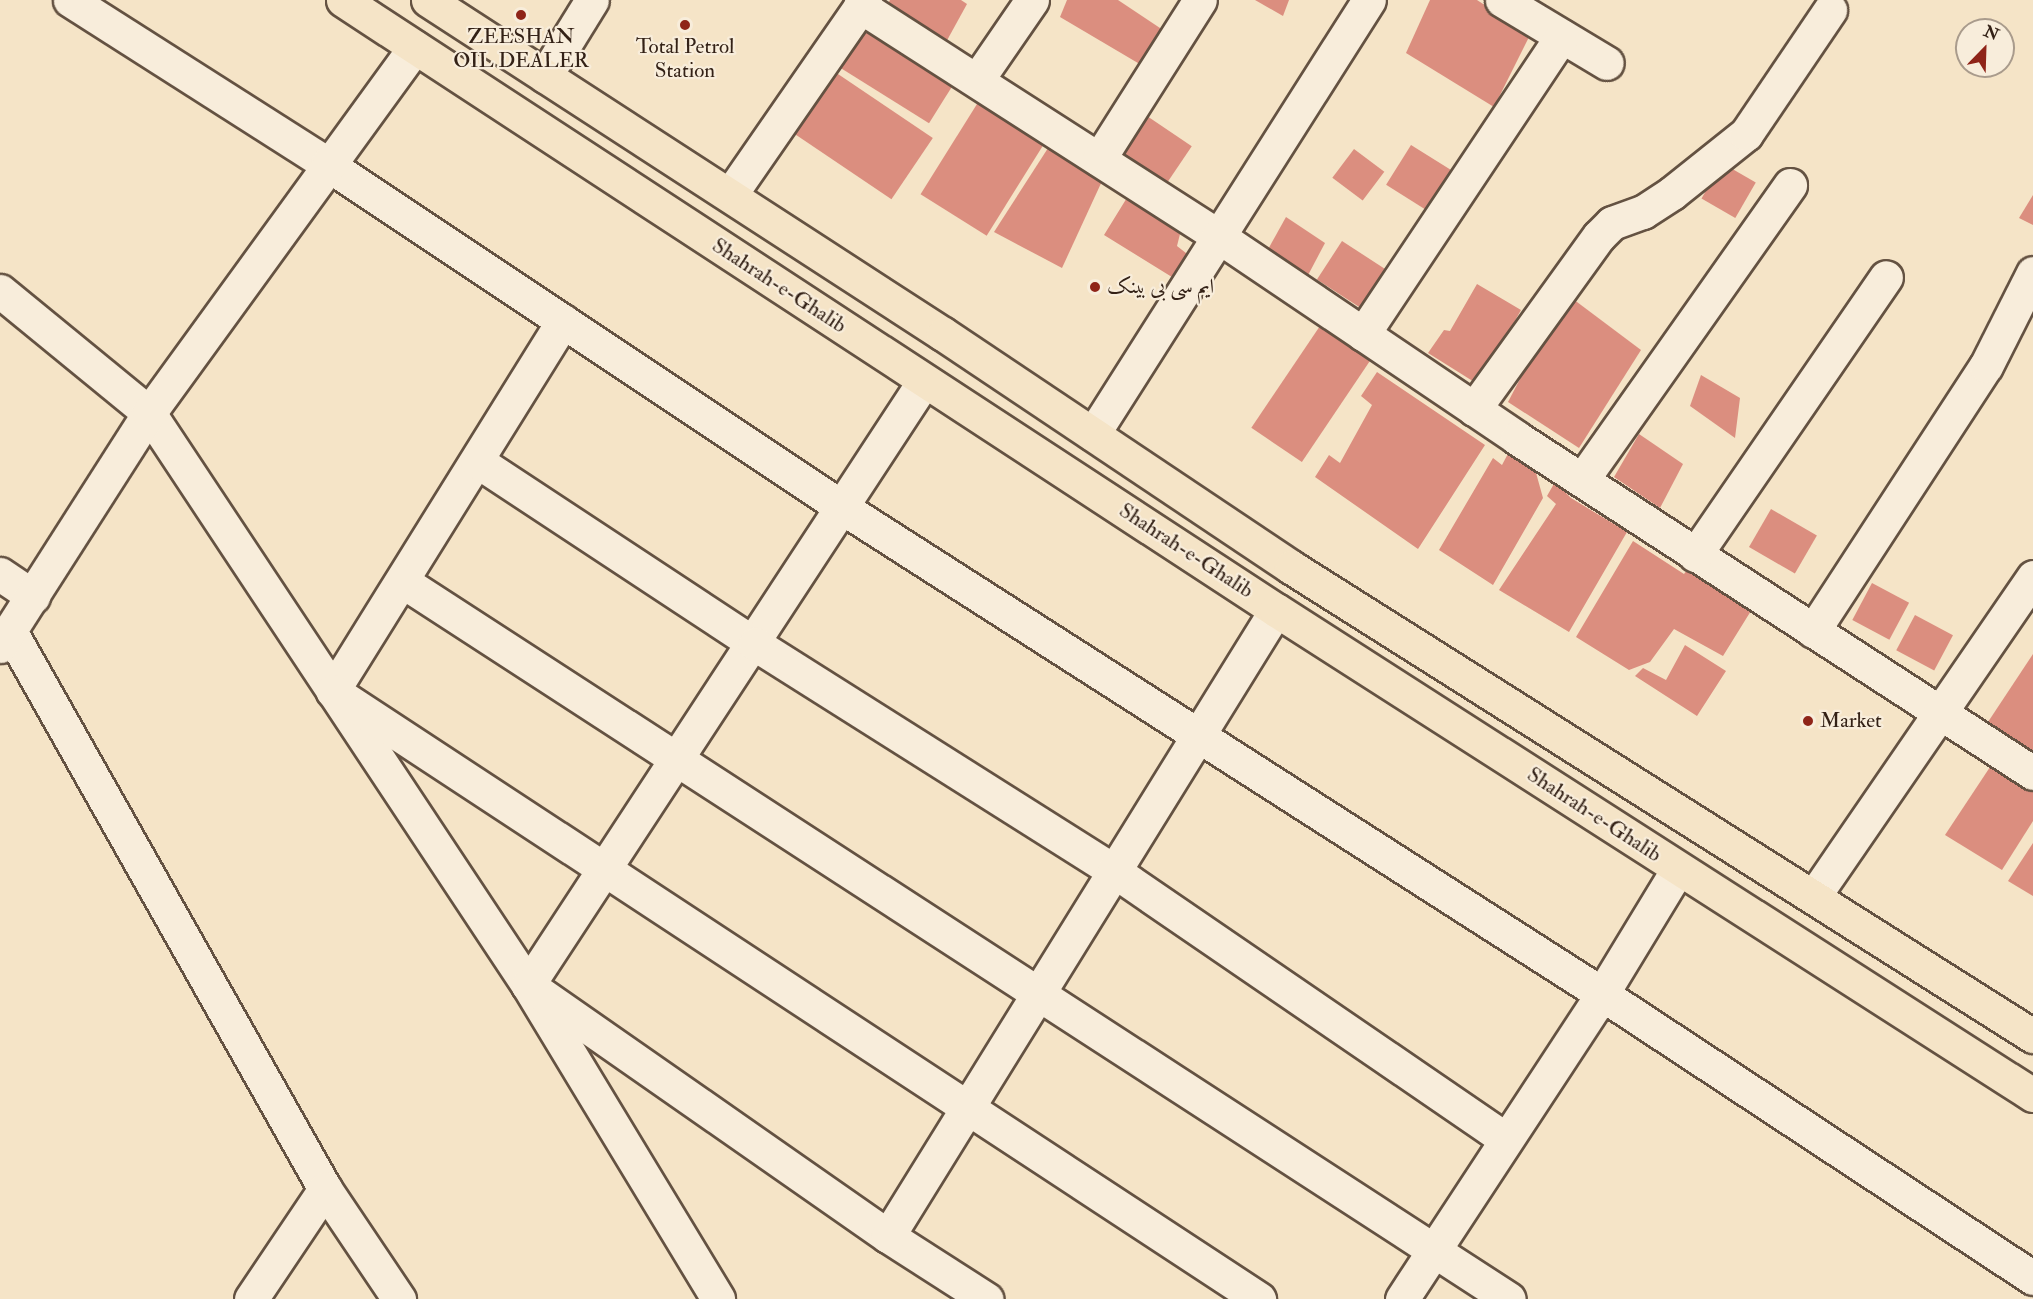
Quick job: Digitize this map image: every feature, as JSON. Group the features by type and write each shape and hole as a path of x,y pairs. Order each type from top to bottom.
{"main road":[{"name":"Shahrah-e-Ghalib","path":"343,0 1276,610 2033,1095"},
{"path":"429,0 730,195 1291,567 2033,1036"}],"street":[{"path":"70,0 327,164 843,508 1602,994 2033,1278"},
{"path":"545,76 592,0"},
{"path":"977,80 1032,0"},
{"path":"1099,159 1200,0"},
{"path":"1093,434 1369,0"},
{"path":"1502,0 1607,63"},
{"path":"730,195 862,3 1218,236 1695,555 2033,773"},
{"path":"1474,409 1599,236 1612,224 1643,212 1672,193 1746,134 1830,10"},
{"path":"1363,334 1562,36"},
{"path":"399,1299 325,1189 5,638 149,413 327,164 415,47"},
{"path":"1582,480 1790,185"},
{"path":"1813,631 1986,366 2033,273"},
{"path":"1695,555 1886,277"},
{"path":"0,291 149,413 528,985 718,1299"},
{"path":"333,692 563,321"},
{"path":"528,985 755,644 924,381"},
{"path":"477,461 755,644 1114,871 1506,1139"},
{"path":"0,574 33,596"},
{"path":"1814,897 2033,577"},
{"path":"402,580 1509,1299"},
{"path":"888,1236 966,1105 1199,737 1276,610"},
{"path":"333,692 1259,1299"},
{"path":"1402,1299 1602,994 1678,869"},
{"path":"528,985 888,1236 986,1299"},
{"path":"251,1299 325,1189"}],"building":[{"path":"890,0 961,0 967,4 945,44 886,7"},
{"path":"1067,0 1118,0 1166,32 1143,66 1060,17"},
{"path":"1255,0 1289,0 1283,16"},
{"path":"1430,0 1477,0 1530,35 1494,107 1406,53"},
{"path":"865,22 957,79 929,123 837,66"},
{"path":"835,72 933,138 891,199 794,133"},
{"path":"982,96 1048,137 987,236 921,194"},
{"path":"1147,116 1192,146 1167,184 1122,153"},
{"path":"1050,145 1103,179 1062,268 994,232"},
{"path":"1411,145 1454,172 1429,212 1386,185"},
{"path":"1354,149 1384,172 1363,201 1332,178"},
{"path":"1722,163 1756,182 1735,218 1702,199"},
{"path":"1133,188 1184,218 1177,246 1191,257 1180,282 1104,235"},
{"path":"2033,195 2033,225 2019,218"},
{"path":"1286,217 1325,243 1306,279 1266,253"},
{"path":"1342,241 1388,271 1363,310 1317,280"},
{"path":"1477,284 1521,310 1479,385 1428,353 1444,330 1450,331"},
{"path":"1565,293 1641,350 1579,448 1508,402"},
{"path":"1324,320 1375,354 1302,462 1251,428"},
{"path":"1377,372 1485,445 1418,549 1315,477 1329,455 1340,463 1372,405 1361,396"},
{"path":"1701,375 1740,398 1735,438 1690,406"},
{"path":"1639,434 1683,464 1660,508 1614,477"},
{"path":"1511,448 1533,462 1543,498 1493,585 1439,550 1493,458 1502,465"},
{"path":"1555,482 1571,498 1627,532 1569,632 1499,590 1556,504 1547,496"},
{"path":"1771,509 1817,536 1795,574 1749,547"},
{"path":"1633,541 1684,574 1690,566 1754,606 1723,656 1674,629 1650,662 1629,670 1576,637"},
{"path":"1872,583 1909,603 1889,640 1852,620"},
{"path":"1915,615 1953,635 1934,671 1896,650"},
{"path":"1685,645 1726,671 1697,716 1635,676 1643,668 1666,680"},
{"path":"2033,654 2033,758 1984,728"},
{"path":"1996,758 2033,782 2033,821 2002,870 1945,835"},
{"path":"2033,843 2033,896 2008,881"}],"place":[{"name":"ZEESHAN OIL DEALER","path":"521,15"},
{"name":"Total Petrol Station","path":"685,25"},
{"name":"ایم سی بی بینک","path":"1095,287"},
{"name":"Market","path":"1808,721"}]}
